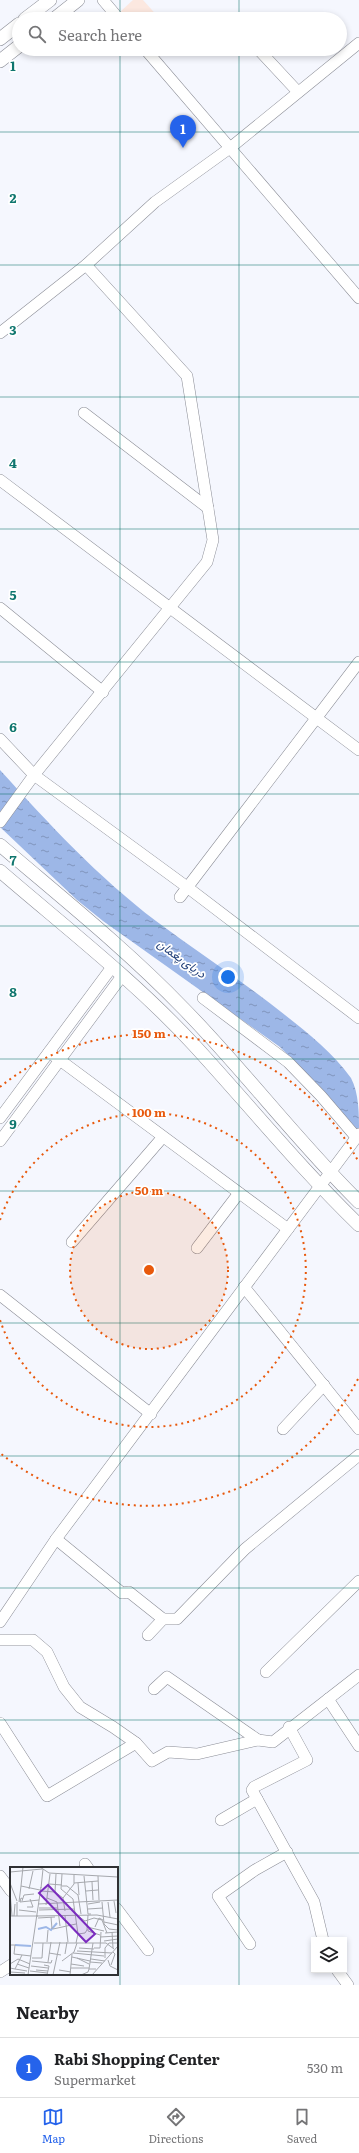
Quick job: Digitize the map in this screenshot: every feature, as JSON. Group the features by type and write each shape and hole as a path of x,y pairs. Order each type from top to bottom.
{"main road":[{"path":"34,12 50,0"},
{"path":"63,12 78,0"},
{"path":"0,39 12,30"},
{"path":"0,61 12,52"},
{"path":"0,845 137,964 183,1008 329,1173 359,1202"},
{"path":"0,871 112,967 193,1044 319,1187 359,1225"}],"street":[{"path":"103,0 113,12"},
{"path":"347,53 359,43"},
{"path":"151,56 359,298"},
{"path":"265,56 298,92"},
{"path":"0,333 86,265 155,202 230,148 343,56"},
{"path":"0,822 34,776 207,562 213,540 187,376 86,265"},
{"path":"84,413 208,508"},
{"path":"0,480 359,750"},
{"path":"0,608 103,692"},
{"path":"180,897 318,718 359,662"},
{"path":"0,739 34,776 187,887 359,1018"},
{"path":"0,1118 112,967"},
{"path":"0,1141 122,976"},
{"path":"0,1622 56,1539 151,1414 358,1135 288,1062 203,998"},
{"path":"49,1052 162,1138 288,1229"},
{"path":"72,1242 162,1138"},
{"path":"197,1248 239,1193"},
{"path":"244,1287 359,1429"},
{"path":"0,1295 151,1414"},
{"path":"283,1429 324,1385"},
{"path":"56,1539 122,1593 129,1592 163,1619 177,1619 245,1549 359,1455"},
{"path":"266,1672 359,1581"},
{"path":"148,1634 163,1619"},
{"path":"0,1640 33,1640 47,1652 64,1687 80,1707 113,1726 136,1743 152,1761 168,1752 197,1754 258,1740 273,1742 290,1727 359,1675"},
{"path":"154,1689 167,1677 258,1740"},
{"path":"328,1699 359,1746"},
{"path":"0,1723 47,1796 136,1743"},
{"path":"290,1727 307,1760 254,1787 252,1790 314,1902 322,1937"},
{"path":"221,1820 257,1799"},
{"path":"250,1944 218,1896 255,1870 287,1852"},
{"path":"0,1876 10,1890"},
{"path":"118,1910 148,1950"},
{"path":"0,1972 10,1966"},
{"path":"339,1973 348,1985"}],"shaded area":[{"path":"133,0 143,0 154,12 120,12"}],"water":[{"name":"دریای پغمان","path":"0,770 94,868 135,904 156,921 238,979 303,1029 329,1052 344,1069 354,1084 358,1104 359,1133 310,1077 280,1047 103,921 77,900 0,827"}],"place":[{"name":"Rabi Shopping Center","path":"183,148"}]}
